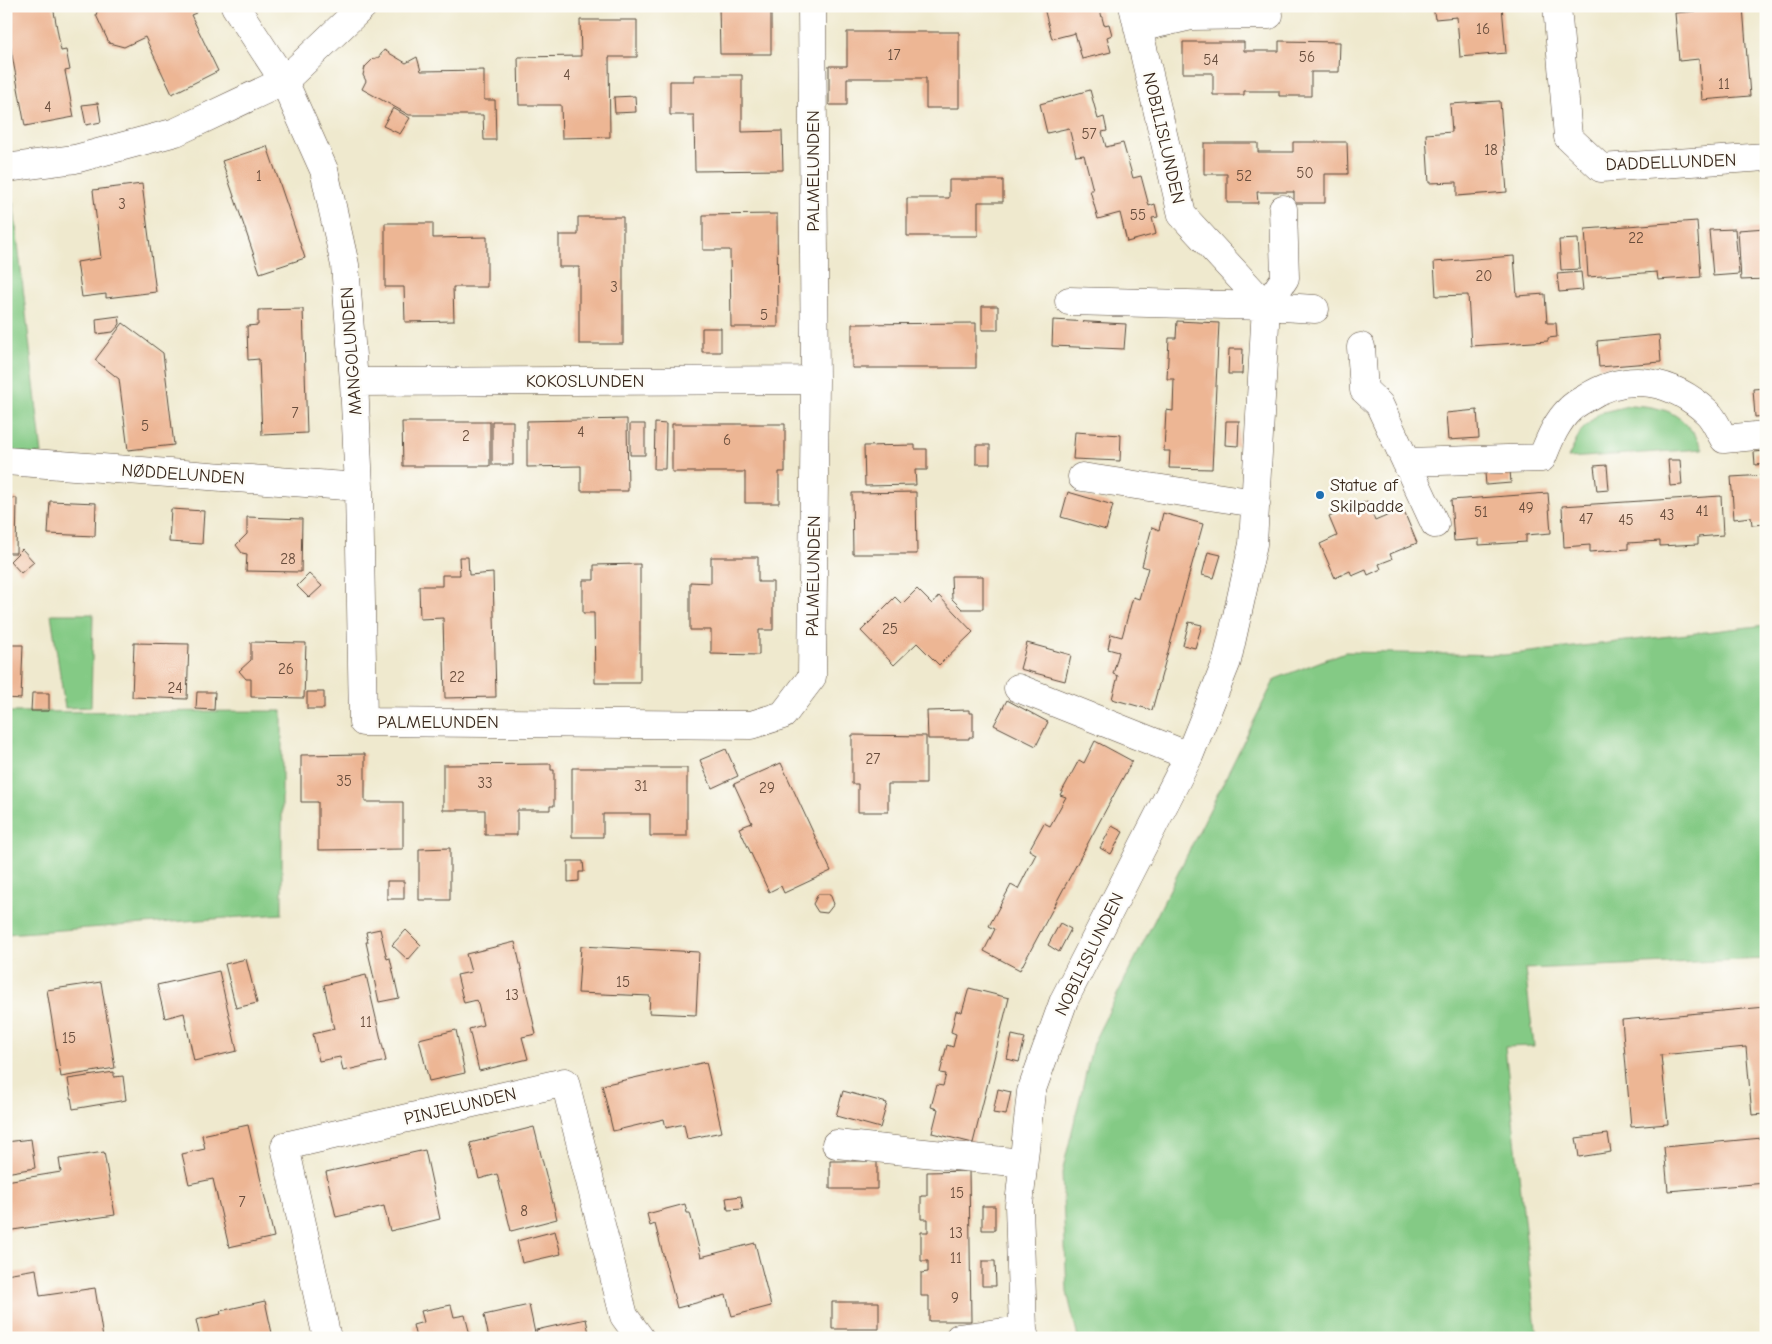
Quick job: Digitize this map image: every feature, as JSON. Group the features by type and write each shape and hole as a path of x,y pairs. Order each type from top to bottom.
{"street":[{"name":"MANGOLUNDEN","path":"235,6 284,81 324,170 345,265 354,382 359,487 363,722"},
{"path":"6,168 75,158 176,132 284,81 364,6"},
{"name":"PALMELUNDEN","path":"363,722 751,724 784,715 812,677 815,380 812,6"},
{"name":"DADDELLUNDEN","path":"1557,6 1568,137 1601,168 1766,157"},
{"name":"NOBILISLUNDEN","path":"959,1338 1024,1334 1019,1206 1031,1092 1064,1000 1189,756 1227,661 1253,544 1266,306 1182,214 1136,17 1269,15"},
{"path":"1266,306 1285,278 1283,210"},
{"path":"1069,301 1315,309"},
{"path":"1361,347 1364,390 1379,404 1434,524"},
{"name":"KOKOSLUNDEN","path":"354,382 815,380"},
{"path":"1406,462 1542,458 1553,432 1571,408 1600,389 1633,381 1662,384 1688,396 1710,415 1724,439 1766,435"},
{"name":"NØDDELUNDEN","path":"6,461 359,487"},
{"path":"1082,476 1256,503"},
{"path":"1018,688 1189,756"},
{"name":"PINJELUNDEN","path":"327,1338 285,1146 565,1082 624,1316 640,1338"},
{"path":"836,1144 1023,1163"}],"green space":[{"path":"6,182 11,182 42,454 6,454"},
{"path":"1632,405 1657,408 1674,415 1686,424 1696,436 1703,449 1568,458 1581,431 1599,413"},
{"path":"51,614 93,614 91,707 65,708"},
{"path":"1766,625 1766,959 1525,969 1534,1046 1505,1047 1537,1338 1078,1338 1067,1292 1062,1173 1093,1043 1275,679 1345,652 1504,655"},
{"path":"282,711 282,914 6,934 6,712"}],"building":[{"path":"6,6 53,6 61,51 66,50 70,70 65,71 74,117 25,126 10,44 6,44"},
{"path":"99,6 192,6 196,13 191,15 218,71 172,94 145,37 124,47 109,43 96,15"},
{"path":"719,6 771,6 771,54 720,54"},
{"path":"1047,6 1099,6 1104,25 1109,24 1112,35 1107,37 1111,52 1082,59 1075,33 1052,39 1044,8"},
{"path":"1433,6 1502,6 1506,53 1460,57 1457,17 1435,19"},
{"path":"1743,7 1750,96 1702,100 1699,59 1679,61 1675,13"},
{"path":"580,20 637,20 637,57 609,57 610,137 562,138 561,105 519,105 518,57 581,56"},
{"path":"847,32 959,32 959,108 926,108 926,78 847,78 847,105 829,105 829,66 847,66"},
{"path":"1279,41 1340,42 1339,72 1311,72 1311,96 1279,96 1279,91 1244,91 1244,95 1213,95 1213,73 1183,73 1183,42 1244,42 1244,51 1279,51"},
{"path":"384,50 406,63 417,57 421,71 484,70 484,100 495,100 496,140 484,140 483,115 409,115 362,89 366,81 363,75 365,67 373,59 379,57"},
{"path":"694,75 742,75 742,132 782,131 783,170 695,171 694,115 670,115 670,81 694,81"},
{"path":"1090,90 1098,119 1104,117 1107,131 1102,132 1106,147 1123,143 1133,178 1141,176 1149,206 1155,204 1158,217 1152,218 1156,234 1127,242 1120,213 1098,219 1090,190 1093,190 1084,155 1076,156 1069,128 1047,133 1040,104"},
{"path":"635,96 636,112 615,113 614,97"},
{"path":"1500,101 1507,192 1457,196 1457,182 1429,183 1426,134 1452,132 1450,104"},
{"path":"98,103 101,122 86,125 82,105"},
{"path":"393,108 410,118 400,134 383,126"},
{"path":"1293,142 1347,142 1348,174 1325,174 1325,203 1294,203 1294,192 1257,192 1258,203 1227,203 1227,174 1204,174 1204,143 1258,143 1258,152 1293,152"},
{"path":"267,146 305,258 260,273 222,161"},
{"path":"949,180 1003,180 1003,202 978,202 978,236 907,236 907,198 949,198"},
{"path":"142,184 156,292 106,298 106,294 82,297 77,262 101,258 93,190"},
{"path":"777,214 778,327 731,327 730,250 703,250 703,215"},
{"path":"578,217 623,217 623,344 579,344 579,267 559,267 559,235 578,235"},
{"path":"1697,221 1701,277 1658,280 1657,272 1588,277 1585,229"},
{"path":"385,223 433,223 433,238 487,237 487,287 453,287 454,321 405,322 404,287 385,287"},
{"path":"1766,228 1766,279 1741,280 1738,230"},
{"path":"1735,229 1739,274 1713,276 1709,230"},
{"path":"1578,239 1580,269 1561,270 1559,240"},
{"path":"1514,256 1517,296 1545,294 1547,323 1556,323 1557,337 1548,338 1548,341 1471,346 1468,295 1436,296 1434,262"},
{"path":"1581,272 1583,290 1559,292 1557,274"},
{"path":"982,306 998,306 998,330 982,330"},
{"path":"303,309 307,433 262,435 259,359 248,360 247,326 258,325 258,310"},
{"path":"119,316 120,324 113,332 97,334 96,319"},
{"path":"1053,320 1126,324 1124,349 1052,346"},
{"path":"1177,321 1219,323 1212,469 1169,468 1170,451 1164,451 1166,410 1173,411 1174,379 1167,379 1169,338 1176,338"},
{"path":"123,323 163,353 174,445 128,450 119,379 95,360"},
{"path":"976,323 976,368 852,368 852,324"},
{"path":"702,328 721,328 721,352 702,352"},
{"path":"1659,335 1661,362 1599,367 1597,341"},
{"path":"1229,349 1243,349 1242,374 1228,374"},
{"path":"1766,388 1766,416 1755,417 1753,389"},
{"path":"1477,410 1479,438 1448,440 1446,413"},
{"path":"627,419 628,491 581,491 581,466 527,467 527,421"},
{"path":"492,421 513,421 513,465 492,465"},
{"path":"1226,421 1239,421 1238,446 1225,445"},
{"path":"402,422 490,422 490,466 403,466"},
{"path":"655,423 666,424 665,469 654,469"},
{"path":"630,424 645,424 645,455 630,455"},
{"path":"672,424 785,424 785,472 779,472 779,503 745,503 745,472 672,472"},
{"path":"1075,432 1121,435 1120,461 1073,459"},
{"path":"915,445 915,449 927,449 927,470 915,470 916,485 865,486 864,446"},
{"path":"976,445 990,445 990,464 976,464"},
{"path":"1766,451 1766,464 1755,465 1754,452"},
{"path":"1668,460 1680,460 1682,485 1670,486"},
{"path":"1607,465 1609,490 1597,491 1594,466"},
{"path":"1510,470 1511,483 1486,485 1485,473"},
{"path":"1766,475 1766,524 1752,525 1751,517 1734,519 1731,477"},
{"path":"916,492 917,554 853,554 852,493"},
{"path":"1068,492 1113,505 1106,530 1061,517"},
{"path":"1548,493 1551,533 1526,535 1526,542 1479,545 1479,539 1454,541 1451,500"},
{"path":"1721,496 1723,535 1698,537 1698,544 1660,546 1660,541 1628,543 1628,549 1590,552 1590,545 1564,547 1562,506"},
{"path":"6,498 17,498 16,553 6,553"},
{"path":"50,501 96,503 95,536 48,534"},
{"path":"1367,501 1375,521 1403,509 1417,543 1390,554 1392,559 1379,564 1381,569 1368,575 1366,570 1352,576 1350,571 1335,578 1320,544 1337,536 1329,517"},
{"path":"171,509 204,511 202,544 169,542"},
{"path":"1163,513 1203,524 1152,710 1112,699 1118,676 1113,674 1119,652 1108,649 1111,634 1122,637 1133,597 1139,599 1148,568 1142,566 1152,527 1159,530"},
{"path":"247,517 302,519 301,572 246,571 247,554 242,553 236,545 247,534"},
{"path":"22,549 34,562 21,573 10,561"},
{"path":"1208,552 1221,555 1214,578 1202,575"},
{"path":"459,557 468,557 469,575 493,573 496,697 445,698 443,618 420,619 419,586 442,586 442,575 460,575"},
{"path":"711,557 758,557 758,582 773,582 773,630 759,630 759,655 711,654 711,630 690,630 690,582 711,583"},
{"path":"640,564 640,683 595,683 594,613 583,613 583,580 594,580 594,565"},
{"path":"309,574 322,586 309,598 297,586"},
{"path":"951,576 983,576 983,609 962,609 952,599"},
{"path":"917,589 932,604 939,596 973,632 939,665 917,643 894,665 861,631 895,597 902,604"},
{"path":"1189,622 1202,625 1195,648 1183,645"},
{"path":"251,642 306,643 304,698 251,697 251,679 246,679 239,671 251,660"},
{"path":"134,643 189,644 187,699 132,697"},
{"path":"1027,643 1071,655 1065,681 1020,669"},
{"path":"6,645 23,645 21,699 6,698"},
{"path":"197,692 215,692 214,710 196,709"},
{"path":"307,692 324,692 324,709 307,709"},
{"path":"32,693 49,693 49,711 31,711"},
{"path":"1007,700 1048,722 1036,746 994,725"},
{"path":"969,710 969,713 973,713 973,737 969,737 969,739 928,739 927,711"},
{"path":"852,735 926,736 926,784 888,784 888,812 858,812 858,784 852,784"},
{"path":"1095,741 1132,761 1020,970 984,951 995,929 989,926 1011,885 1018,889 1036,854 1029,850 1044,823 1050,826 1066,797 1060,795 1079,760 1084,763"},
{"path":"726,749 738,776 712,788 700,760"},
{"path":"365,754 365,802 403,802 403,849 318,850 318,802 301,802 301,755"},
{"path":"781,763 831,871 784,893 781,886 769,892 739,828 752,823 734,784"},
{"path":"551,764 551,770 554,770 554,806 550,806 550,810 517,810 517,835 485,835 485,810 443,810 443,765"},
{"path":"572,768 687,768 687,836 650,836 650,814 603,814 603,837 572,837"},
{"path":"1112,826 1123,832 1111,854 1100,848"},
{"path":"450,848 450,900 419,900 419,849"},
{"path":"568,861 583,861 584,872 579,872 579,881 568,882"},
{"path":"387,881 404,881 404,899 387,899"},
{"path":"818,894 830,894 834,904 827,913 818,912 813,904"},
{"path":"1060,923 1071,929 1059,952 1048,945"},
{"path":"380,929 387,959 390,958 399,998 379,1002 366,942 368,942 366,932"},
{"path":"406,930 421,945 408,960 392,945"},
{"path":"515,942 536,1034 522,1037 528,1059 479,1071 469,1029 483,1025 477,1000 464,1003 457,975 471,972 466,954"},
{"path":"581,946 699,952 696,1015 649,1013 650,996 578,993"},
{"path":"246,959 257,1003 236,1008 225,964"},
{"path":"219,971 237,1051 194,1061 184,1013 165,1018 157,985"},
{"path":"366,975 386,1061 343,1071 340,1057 319,1061 313,1034 334,1029 324,985"},
{"path":"101,982 115,1068 61,1077 47,990"},
{"path":"969,988 1009,998 973,1143 932,1133 938,1109 931,1107 937,1085 943,1086 946,1074 940,1073 947,1045 953,1047 956,1034 951,1032 956,1011 962,1012"},
{"path":"1766,1007 1766,1114 1752,1115 1746,1047 1661,1055 1668,1124 1631,1127 1622,1020"},
{"path":"456,1030 465,1073 429,1081 419,1039"},
{"path":"1012,1035 1025,1038 1019,1062 1007,1059"},
{"path":"706,1062 722,1132 687,1139 684,1124 666,1128 664,1119 613,1131 602,1085"},
{"path":"114,1072 114,1077 123,1076 126,1100 73,1109 68,1079"},
{"path":"998,1089 1011,1092 1006,1115 993,1113"},
{"path":"843,1091 887,1103 880,1128 836,1116"},
{"path":"248,1125 274,1237 229,1247 213,1179 189,1184 182,1154 205,1149 202,1135"},
{"path":"534,1127 557,1219 511,1231 497,1174 479,1179 470,1143"},
{"path":"1608,1134 1611,1152 1579,1157 1576,1138"},
{"path":"1762,1138 1766,1183 1668,1191 1664,1147"},
{"path":"31,1139 35,1168 6,1173 6,1142"},
{"path":"425,1150 440,1219 390,1231 384,1206 336,1217 326,1172"},
{"path":"104,1152 115,1215 6,1231 6,1181 61,1172 59,1159"},
{"path":"830,1161 877,1161 877,1189 830,1189"},
{"path":"969,1171 971,1321 929,1321 929,1296 921,1296 921,1273 928,1272 928,1261 921,1261 921,1232 928,1232 928,1219 921,1219 921,1196 927,1196 927,1172"},
{"path":"741,1196 743,1209 728,1210 726,1198"},
{"path":"685,1204 687,1213 690,1213 701,1257 755,1243 771,1306 732,1316 726,1295 677,1308 655,1224 650,1226 647,1214"},
{"path":"982,1206 995,1206 995,1230 982,1230"},
{"path":"555,1231 561,1254 522,1263 517,1241"},
{"path":"982,1261 995,1261 996,1286 982,1286"},
{"path":"36,1269 40,1296 95,1288 103,1338 7,1338 6,1274"},
{"path":"265,1301 273,1338 200,1338 196,1320 221,1314 220,1311"},
{"path":"832,1302 879,1302 879,1329 832,1329"},
{"path":"451,1305 454,1317 465,1315 470,1335 459,1338 416,1338 413,1325 424,1322 421,1311"},
{"path":"529,1305 535,1333 515,1338 489,1338 484,1315"},
{"path":"586,1319 590,1338 538,1338 536,1330"}],"place":[{"name":"Statue af Skilpadde","path":"1320,495"}]}
